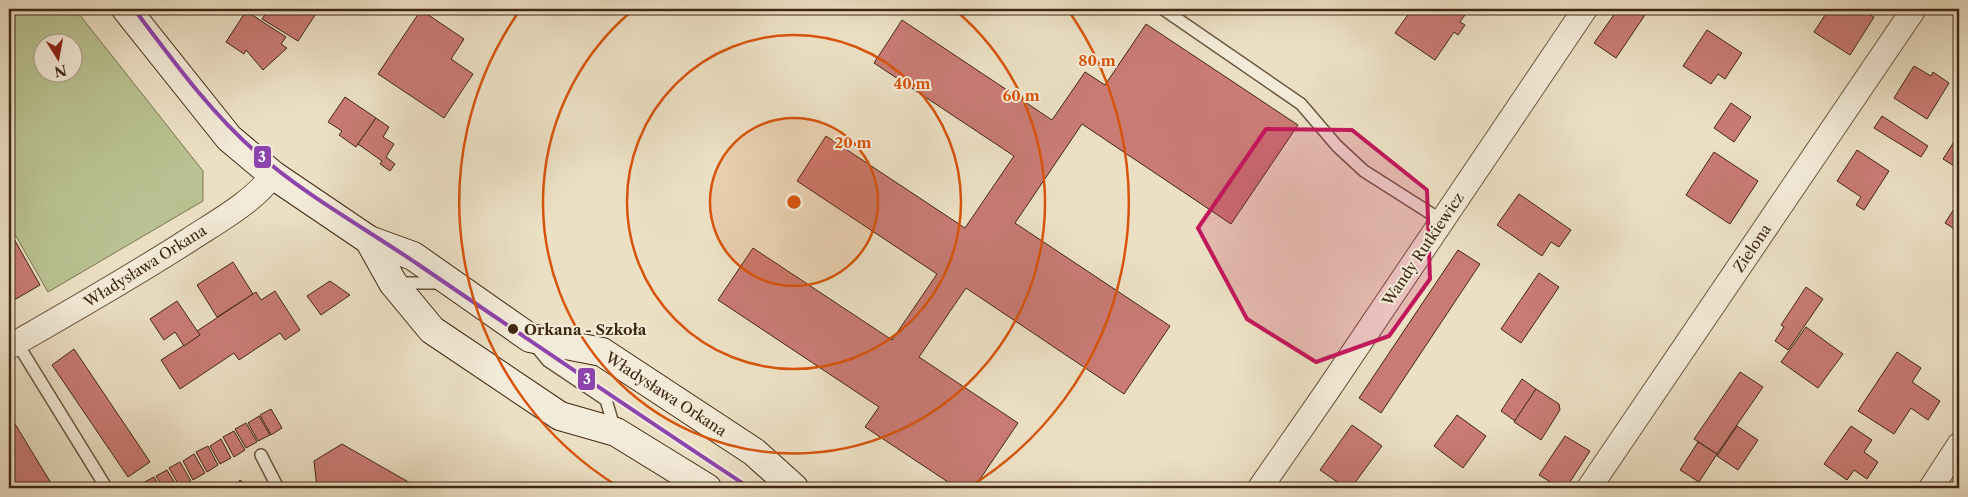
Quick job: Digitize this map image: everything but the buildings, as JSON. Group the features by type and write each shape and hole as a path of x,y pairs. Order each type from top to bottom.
{"street":[{"name":"Władysława Orkana","path":"126,9 229,138 273,175 369,240 413,256 530,338 602,352 754,452 794,488"},
{"name":"Wandy Rutkiewicz","path":"1260,488 1336,379 1441,220 1585,9"},
{"name":"Zielona","path":"1590,488 1914,9"},
{"name":"Władysława Orkana","path":"13,345 130,277 223,218 256,193 273,175"},
{"name":"Władysława Orkana","path":"369,240 393,283 432,330 560,416 616,432 707,488"},
{"path":"1931,488 1959,445"}],"lane":[{"path":"1163,9 1302,104 1337,146 1364,171 1441,220"},
{"path":"393,283 451,283"},
{"path":"530,338 548,362 606,400 616,432"},
{"path":"13,345 104,484"},
{"path":"261,455 278,488"}],"highlighted area":[{"path":"1266,129 1352,130 1427,190 1430,279 1389,336 1316,362 1247,319 1198,228"}],"green space":[{"path":"9,9 75,9 203,171 203,201 48,292 9,224"}],"transit line":[{"name":"3","path":"134,9 207,102 239,137 276,169 316,198 419,265 750,488"}],"place":[{"name":"Orkana - Szkoła","path":"513,329"}]}
